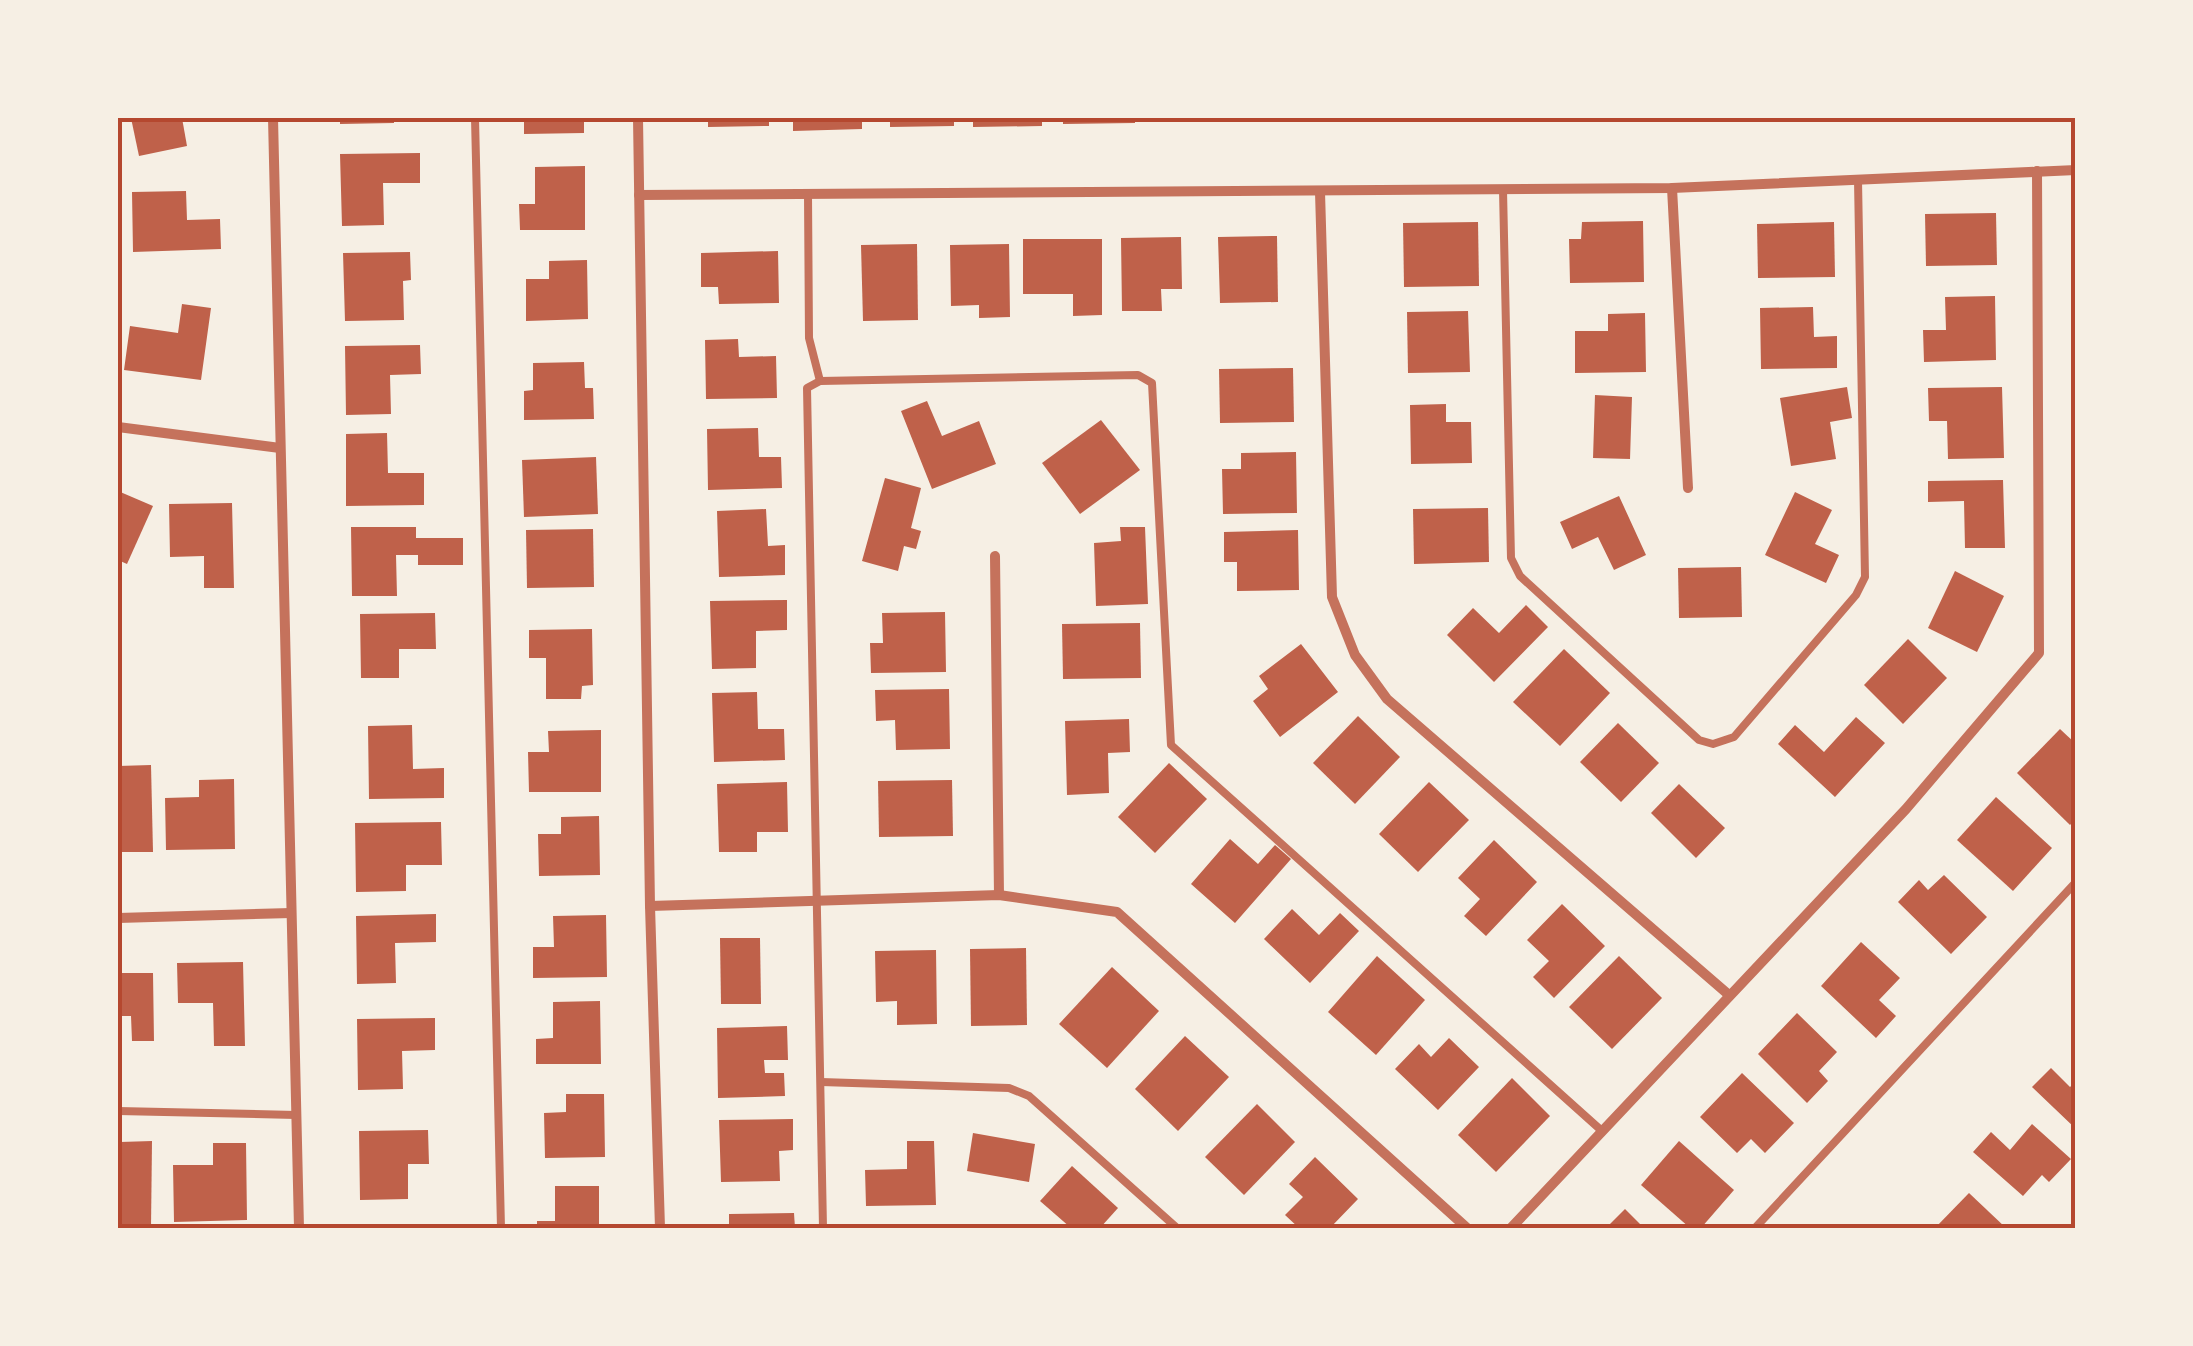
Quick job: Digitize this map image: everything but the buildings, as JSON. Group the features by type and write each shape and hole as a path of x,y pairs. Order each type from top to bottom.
{"street":[{"path":"273,118 298,1228"},
{"path":"638,118 650,906 660,1228"},
{"path":"639,196 1672,188 2076,170"},
{"path":"1511,1228 1906,809 2038,653 2037,171"},
{"path":"1672,188 1688,488"},
{"path":"1320,192 1332,597 1355,655 1387,699 1729,995"},
{"path":"118,426 280,448"},
{"path":"995,556 999,895"},
{"path":"650,906 999,895 1117,912 1466,1228"},
{"path":"118,918 291,914"}],"lane":[{"path":"475,118 501,1228"},
{"path":"1502,190 1511,558 1534,588 1699,740 1712,744 1734,737 1856,594 1865,576 1858,180"},
{"path":"808,195 809,338 820,381"},
{"path":"823,1228 808,388 820,381 1138,375 1152,384 1166,723 1171,745 1602,1131"},
{"path":"1754,1228 2076,882"},
{"path":"821,1082 1009,1088 1029,1096 1178,1228"},
{"path":"118,1110 296,1115"}]}
